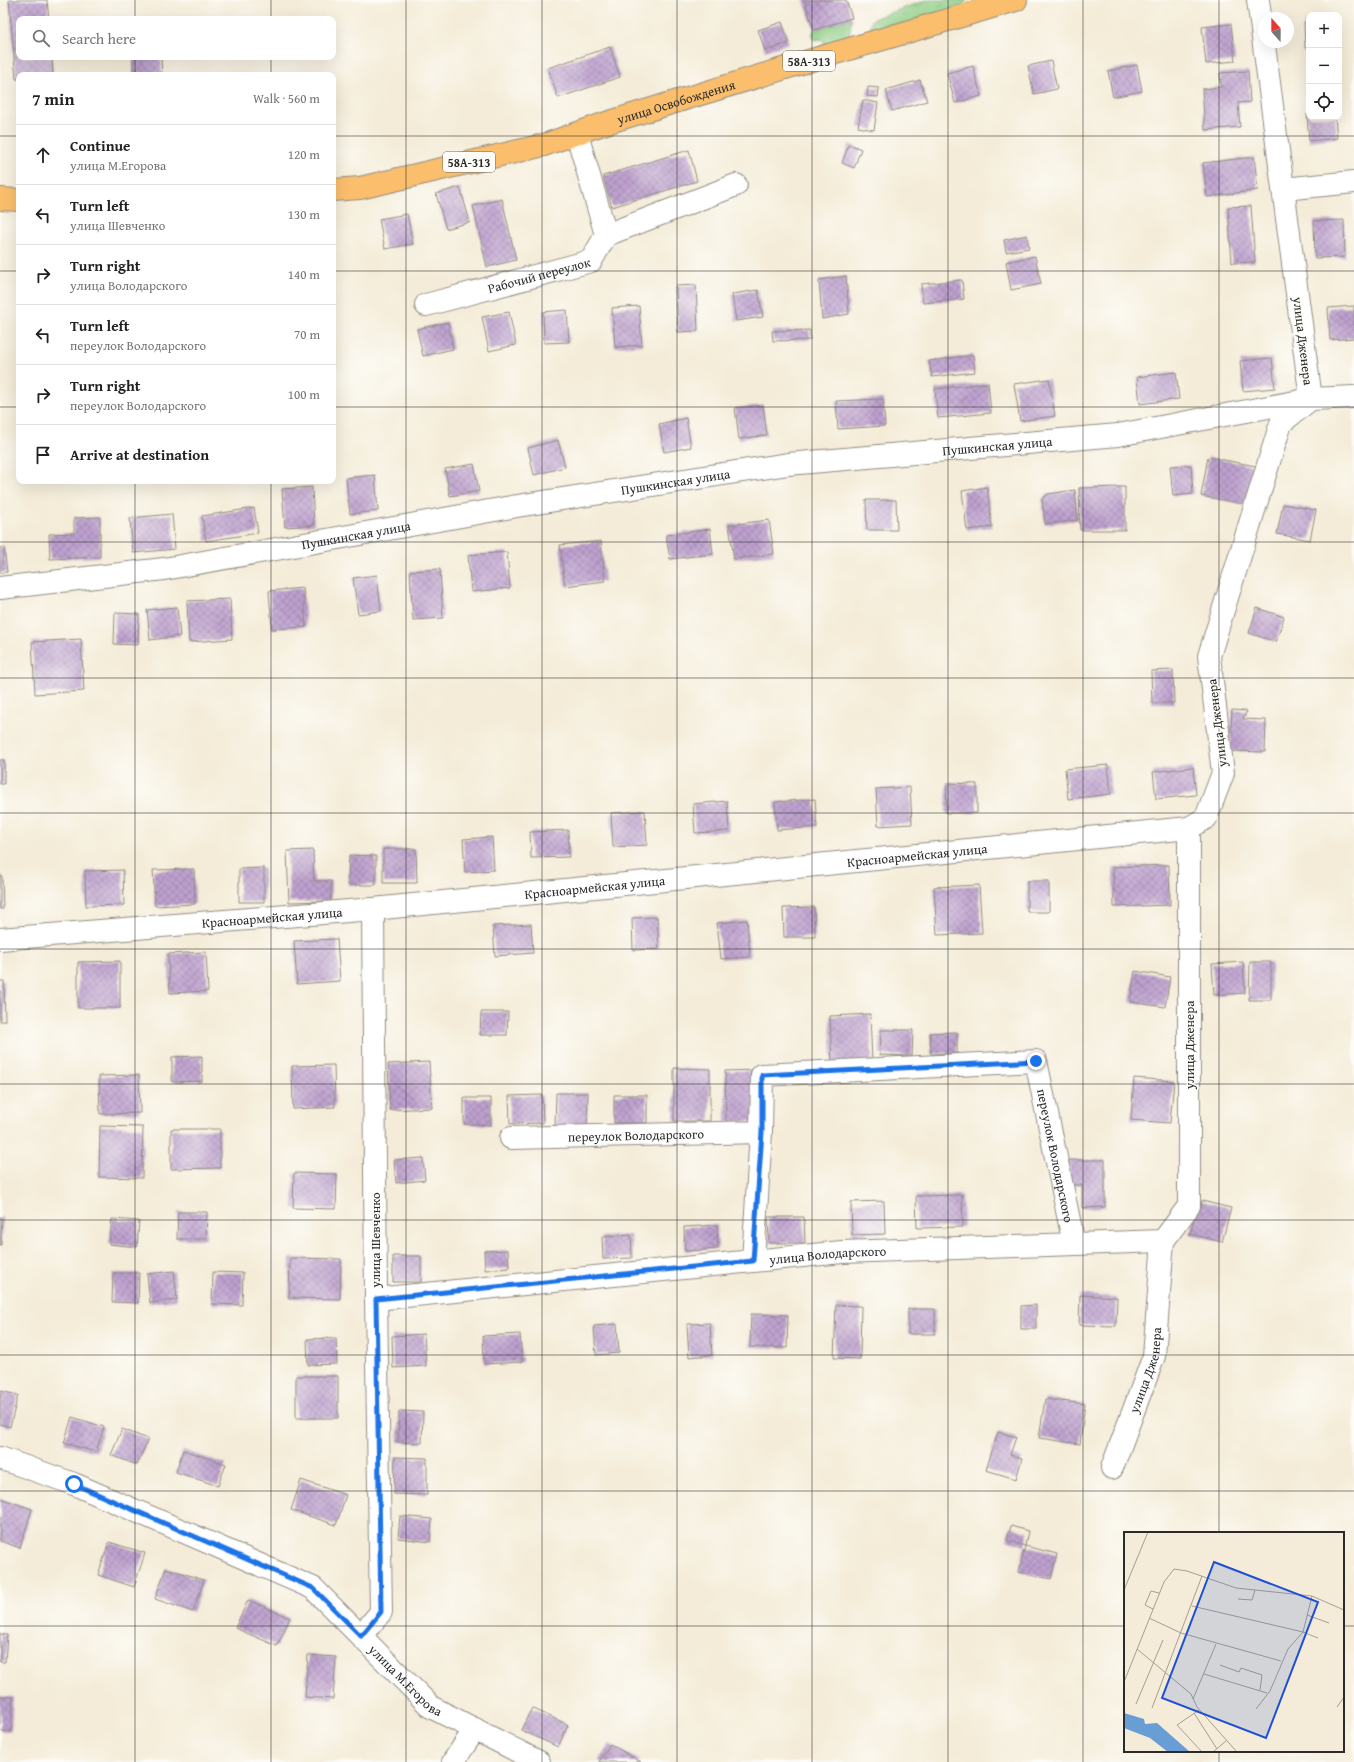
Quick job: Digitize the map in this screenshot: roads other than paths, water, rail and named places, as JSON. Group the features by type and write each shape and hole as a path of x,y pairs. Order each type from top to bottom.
{"main road":[{"name":"улица Освобождения","path":"336,190 360,188 544,145 815,59 1016,0"},
{"path":"0,199 16,200"}],"street":[{"name":"улица Дженера","path":"1112,1468 1154,1356 1163,1242 1189,1206 1189,828 1206,818 1223,773 1209,656 1281,423 1311,399 1258,0"},
{"path":"577,134 606,235 736,185"},
{"path":"1283,189 1354,182"},
{"name":"Рабочий переулок","path":"426,305 592,261 606,235"},
{"name":"Пушкинская улица","path":"0,588 164,570 517,506 788,464 1118,435 1311,399 1354,397"},
{"name":"Красноармейская улица","path":"0,939 373,909 1189,828"},
{"name":"улица Шевченко","path":"361,1636 381,1612 376,1299 373,909"},
{"name":"переулок Володарского","path":"753,1261 762,1132 762,1075 1036,1061 1074,1244"},
{"name":"переулок Володарского","path":"511,1138 762,1132"},
{"name":"улица Володарского","path":"376,1299 842,1252 1163,1242"},
{"name":"улица М.Егорова","path":"0,1458 74,1484 313,1588 432,1707 539,1762"},
{"path":"454,1762 475,1729"}]}
